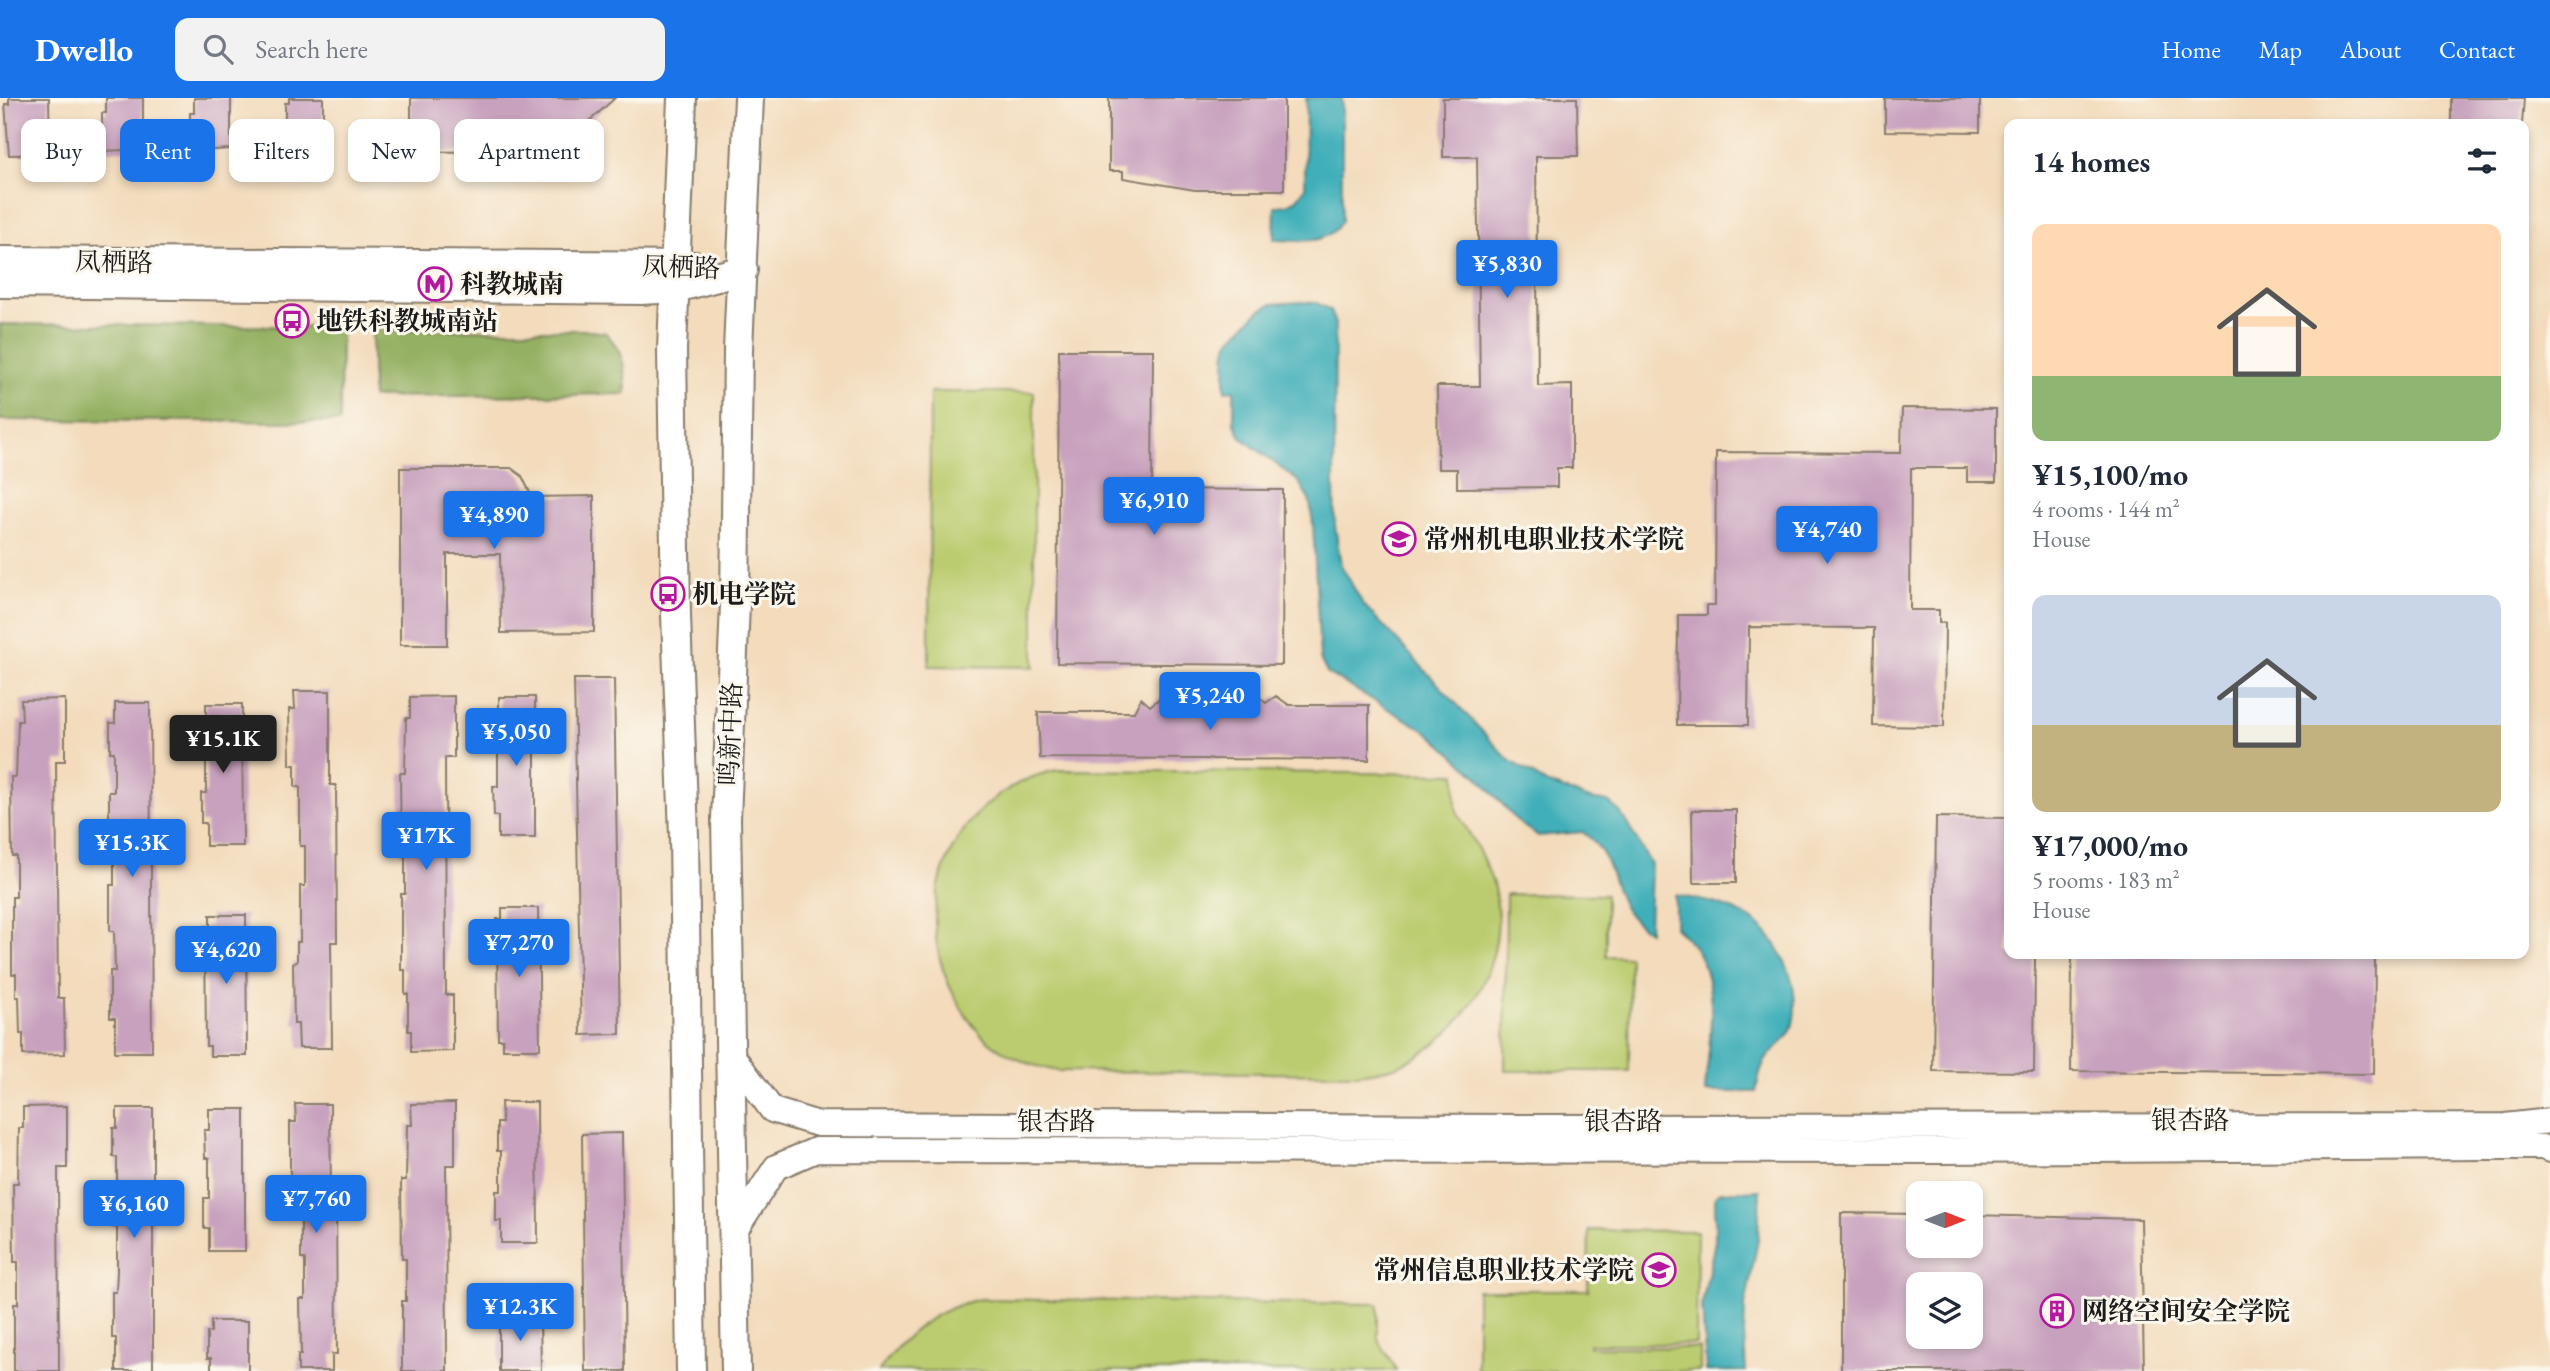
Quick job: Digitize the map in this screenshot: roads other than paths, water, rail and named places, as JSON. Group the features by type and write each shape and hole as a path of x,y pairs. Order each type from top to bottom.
{"main road":[{"name":"鸣新中路","path":"682,98 673,378 676,615 684,848 691,1371"},
{"name":"鸣新中路","path":"736,1371 726,819 735,604 738,350 749,98"},
{"name":"凤栖路","path":"0,261 676,277 743,270"},
{"name":"凤栖路","path":"0,283 641,290 676,277"}],"street":[{"name":"银杏路","path":"732,1055 772,1110 818,1124 2505,1126 2550,1121"},
{"name":"银杏路","path":"734,1231 776,1167 816,1150 1954,1151 2472,1147 2542,1147 2550,1150"}],"water":[{"path":"1306,98 1342,98 1342,221 1329,235 1321,238 1304,241 1274,240 1275,206 1293,202 1305,187"},
{"path":"1317,303 1330,310 1335,324 1335,526 1341,565 1363,604 1509,760 1548,784 1590,799 1608,802 1620,812 1651,864 1649,931 1637,922 1621,902 1603,854 1583,832 1538,836 1519,823 1479,778 1429,733 1327,673 1320,659 1310,502 1299,482 1241,437 1234,422 1234,390 1225,391 1225,356 1228,342 1260,310 1271,304"},
{"path":"1675,895 1718,904 1742,914 1767,933 1785,961 1794,993 1792,1029 1765,1062 1756,1092 1705,1092 1711,1020 1709,985 1697,951 1675,927"},
{"path":"1760,1190 1758,1240 1745,1306 1746,1371 1706,1371 1702,1304 1715,1241 1715,1196 1721,1192"}],"place":[{"name":"科教城南","path":"435,284"},
{"name":"地铁科教城南站","path":"292,321"},
{"name":"常州机电职业技术学院","path":"1399,539"},
{"name":"机电学院","path":"668,594"},
{"name":"常州信息职业技术学院","path":"1659,1270"},
{"name":"网络空间安全学院","path":"2057,1311"}]}
